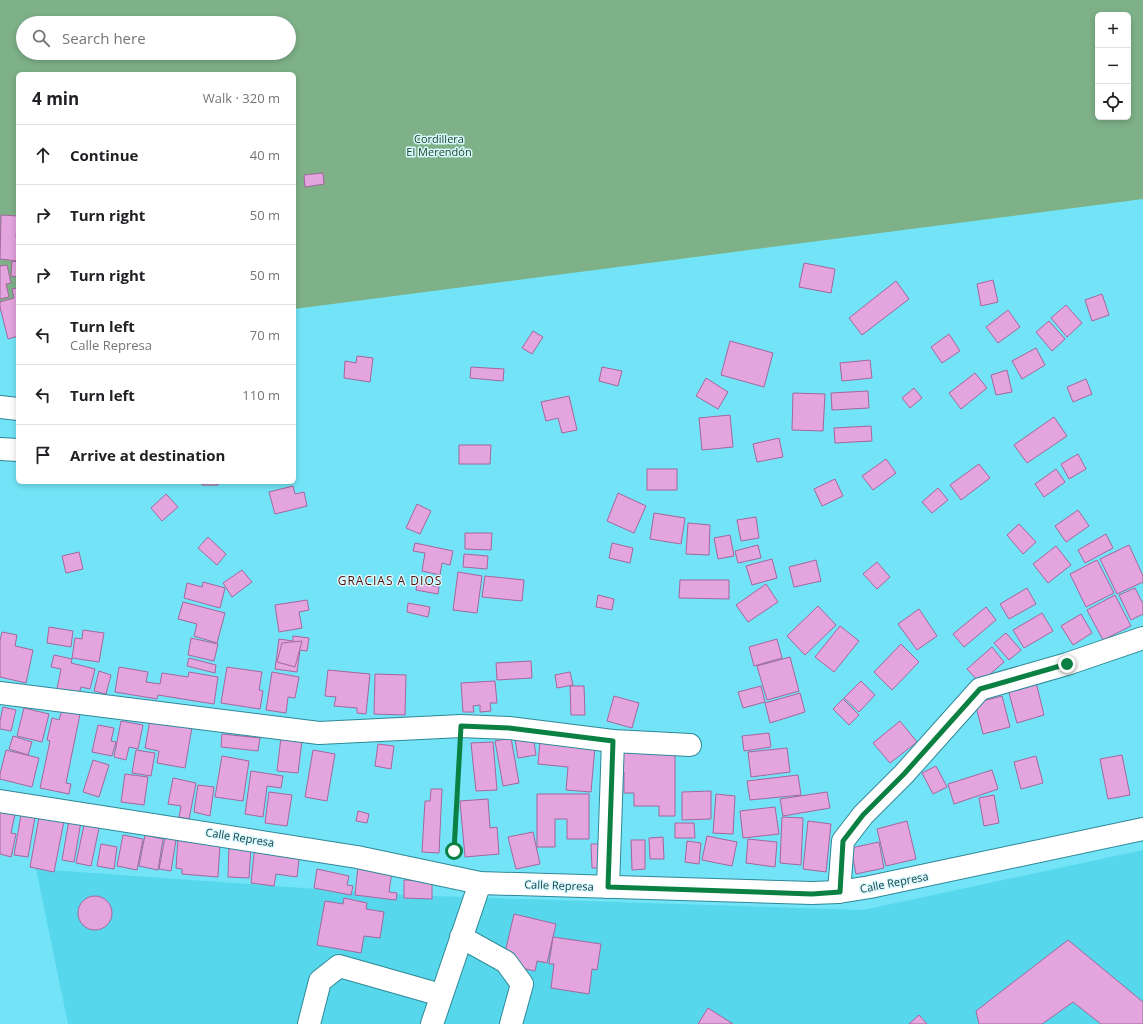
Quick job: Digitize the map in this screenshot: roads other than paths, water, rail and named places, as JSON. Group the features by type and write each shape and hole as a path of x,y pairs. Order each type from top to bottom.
{"street":[{"path":"0,407 16,408"},
{"path":"0,450 16,450"},
{"path":"840,892 843,841 863,815 904,774 980,689 1067,664 1143,638"},
{"path":"0,693 318,733 461,726 509,728 613,741 690,745"},
{"path":"608,887 613,741"},
{"name":"Calle Represa","path":"0,801 358,857 480,882 812,894 840,892 870,887 1143,829"},
{"path":"432,1024 480,882"},
{"path":"461,937 506,962 522,984 511,1024"},
{"path":"309,1024 320,981 339,966 441,995"}],"district":[{"name":"GRACIAS A DIOS","path":"390,580"}],"park label":[{"name":"Cordillera El Merendón","path":"439,144"}]}
